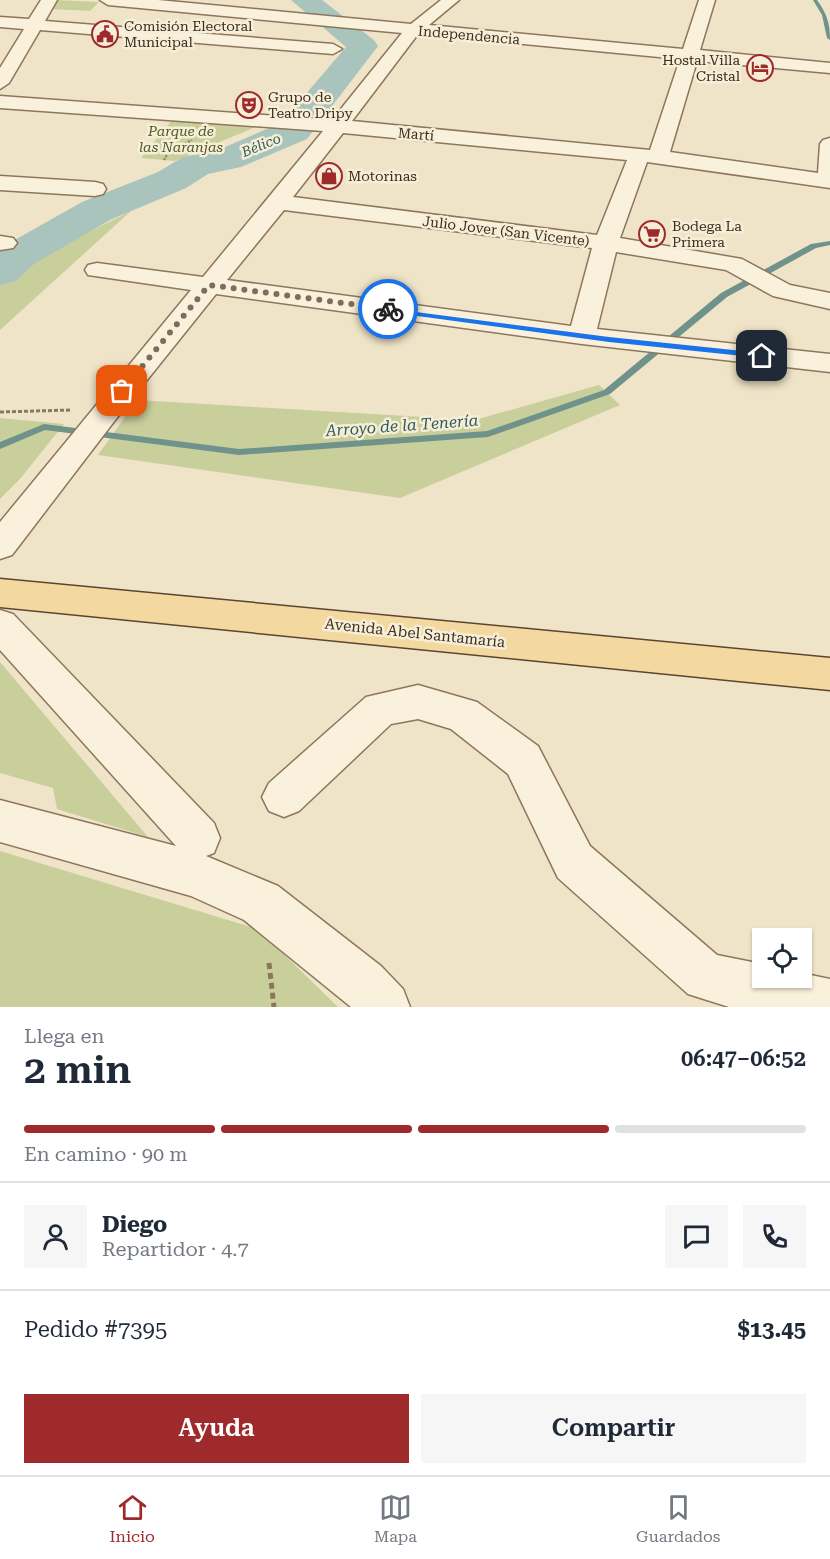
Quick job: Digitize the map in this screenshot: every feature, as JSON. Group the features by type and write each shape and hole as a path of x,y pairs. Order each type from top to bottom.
{"main road":[{"name":"Avenida Abel Santamaría","path":"0,593 830,674"}],"street":[{"path":"0,84 49,0"},
{"name":"Independencia","path":"108,0 407,30 830,68"},
{"path":"0,546 108,408 278,202 328,126 407,30 451,0"},
{"path":"582,336 606,243 649,155 689,56 707,0"},
{"path":"0,22 333,49"},
{"name":"Martí","path":"0,102 328,126 649,155 829,181"},
{"path":"829,181 830,144"},
{"path":"0,183 95,189"},
{"name":"Julio Jover (San Vicente)","path":"278,202 606,243 733,264 782,291 830,301"},
{"path":"97,270 582,336 830,363"},
{"path":"0,625 198,838"},
{"path":"284,797 380,709 418,702 463,715 523,760 574,862 705,977 815,997"},
{"path":"0,821 194,874 261,903 363,984 385,1007"}],"path":[{"path":"0,412 108,408"}],"green space":[{"path":"57,0 99,2 90,11 53,9"},
{"name":"Parque de las Naranjas","path":"173,119 258,126 175,161 141,158"},
{"path":"131,211 0,330 0,283 26,263"},
{"path":"599,385 620,405 400,498 98,455 137,400 475,420"},
{"path":"0,418 64,424 20,479 0,499"},
{"path":"0,662 148,837 57,809 53,788 0,773"},
{"path":"0,851 258,929 338,1007 0,1007"}],"waterway":[{"name":"Bélico","path":"0,272 19,255 96,211 172,180 196,165 228,159 294,131 363,46 305,0"},
{"name":"Arroyo de la Tenería","path":"815,0 825,15 830,38"},
{"name":"Arroyo de la Tenería","path":"0,446 44,427 239,452 488,434 607,392 724,295 814,246 830,243"}],"way so far":[{"path":"122,391 209,285 388,309"}],"place":[{"name":"Comisión Electoral Municipal","path":"105,34"},
{"name":"Hostal Villa Cristal","path":"760,68"},
{"name":"Grupo de Teatro Dripy","path":"249,105"},
{"name":"Motorinas","path":"329,176"},
{"name":"Bodega La Primera","path":"652,234"}],"route":[{"path":"388,309 609,339 762,356"}]}
